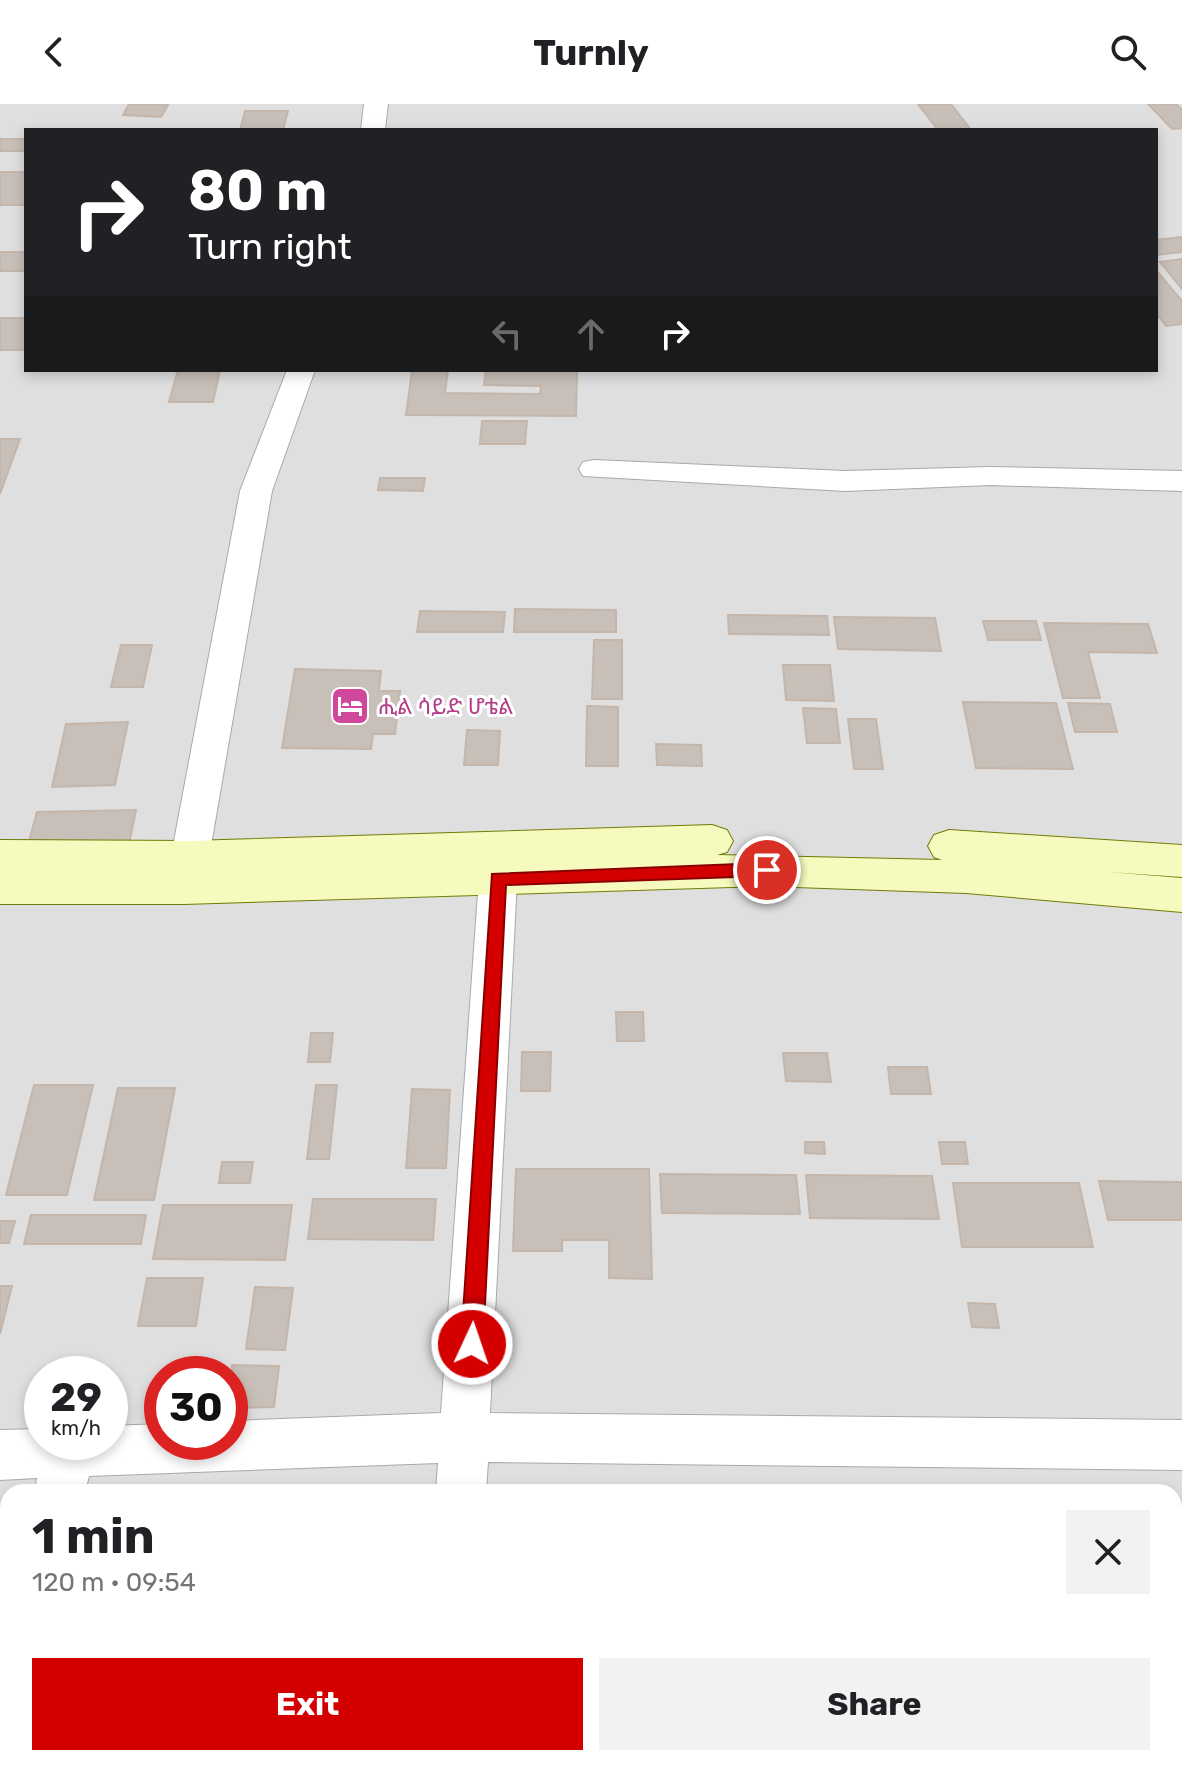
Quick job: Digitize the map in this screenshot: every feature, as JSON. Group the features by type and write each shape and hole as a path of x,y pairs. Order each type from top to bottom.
{"main road":[{"path":"0,856 190,857 763,839 1182,861"},
{"path":"0,887 184,887 767,870 966,877 1182,895"}],"street":[{"path":"373,128 376,104"},
{"path":"190,857 256,491 300,372"},
{"path":"594,469 845,481 990,476 1182,481"},
{"path":"462,1484 498,879"},
{"path":"0,1455 64,1472 466,1437 1182,1445"}],"shaded area":[{"path":"0,104 1182,104 1182,1484 0,1484"}],"building":[{"path":"129,104 168,105 161,117 123,115"},
{"path":"918,104 951,104 969,128 936,128"},
{"path":"1148,104 1176,104 1182,110 1182,128 1172,129"},
{"path":"245,111 288,111 284,128 241,128"},
{"path":"0,139 24,139 24,151 0,151"},
{"path":"0,172 24,172 24,205 0,205"},
{"path":"1182,237 1182,252 1158,255 1158,240"},
{"path":"0,252 24,252 24,271 0,271"},
{"path":"1182,259 1182,289 1160,262"},
{"path":"1158,272 1182,301 1182,324 1166,326 1158,316"},
{"path":"0,318 24,318 24,350 0,350"},
{"path":"177,372 220,372 213,402 169,402"},
{"path":"412,372 448,372 445,393 540,394 541,386 484,385 486,372 577,372 576,416 406,415"},
{"path":"482,421 527,421 525,444 480,444"},
{"path":"0,439 20,439 0,494"},
{"path":"380,478 425,478 423,491 378,490"},
{"path":"515,609 616,610 616,632 514,632"},
{"path":"420,611 505,612 503,632 417,632"},
{"path":"728,615 827,616 829,635 729,634"},
{"path":"834,617 935,618 941,651 838,649"},
{"path":"983,621 1036,621 1041,640 988,640"},
{"path":"1044,623 1148,624 1157,653 1088,652 1100,698 1063,698"},
{"path":"594,640 622,640 622,699 592,699"},
{"path":"121,645 152,645 143,687 111,687"},
{"path":"783,665 830,665 834,701 786,700"},
{"path":"295,669 381,671 379,691 400,691 395,734 373,734 371,749 282,748"},
{"path":"963,702 1056,703 1073,769 976,768"},
{"path":"1068,703 1110,704 1117,732 1075,732"},
{"path":"587,706 618,707 618,766 586,766"},
{"path":"803,708 836,709 840,743 807,743"},
{"path":"848,719 876,719 883,769 854,769"},
{"path":"128,722 115,785 52,787 66,724"},
{"path":"467,730 500,731 498,765 464,765"},
{"path":"656,744 701,745 702,766 657,765"},
{"path":"136,810 129,844 28,845 37,812"},
{"path":"616,1012 643,1012 644,1041 617,1041"},
{"path":"311,1033 333,1033 330,1062 308,1062"},
{"path":"522,1052 551,1052 550,1091 521,1091"},
{"path":"783,1053 827,1053 831,1082 786,1081"},
{"path":"888,1067 927,1067 931,1094 891,1094"},
{"path":"34,1085 93,1085 67,1195 6,1195"},
{"path":"316,1085 337,1085 329,1159 307,1159"},
{"path":"118,1088 175,1088 154,1200 94,1200"},
{"path":"412,1089 450,1090 446,1168 406,1168"},
{"path":"805,1142 824,1142 825,1154 805,1153"},
{"path":"939,1142 965,1142 968,1164 942,1164"},
{"path":"222,1162 253,1162 250,1183 219,1183"},
{"path":"516,1169 649,1169 652,1279 609,1278 609,1240 562,1240 562,1251 513,1251"},
{"path":"660,1174 796,1175 800,1214 662,1213"},
{"path":"806,1175 932,1176 939,1219 810,1218"},
{"path":"1099,1181 1182,1182 1182,1220 1108,1220"},
{"path":"953,1183 1079,1183 1093,1247 962,1247"},
{"path":"313,1199 436,1199 433,1240 308,1239"},
{"path":"163,1205 292,1205 285,1260 153,1259"},
{"path":"31,1215 146,1215 141,1244 24,1244"},
{"path":"0,1221 15,1221 9,1243 0,1243"},
{"path":"147,1278 203,1278 196,1326 138,1326"},
{"path":"0,1286 12,1286 0,1334"},
{"path":"255,1287 293,1288 285,1350 246,1349"},
{"path":"968,1303 995,1304 999,1328 972,1327"},
{"path":"248,1365 279,1366 274,1407 248,1408"}],"place":[{"name":"ሒል ሳይድ ሆቴል","path":"350,706"}],"route":[{"path":"472,1344 498,879 767,870"}]}
